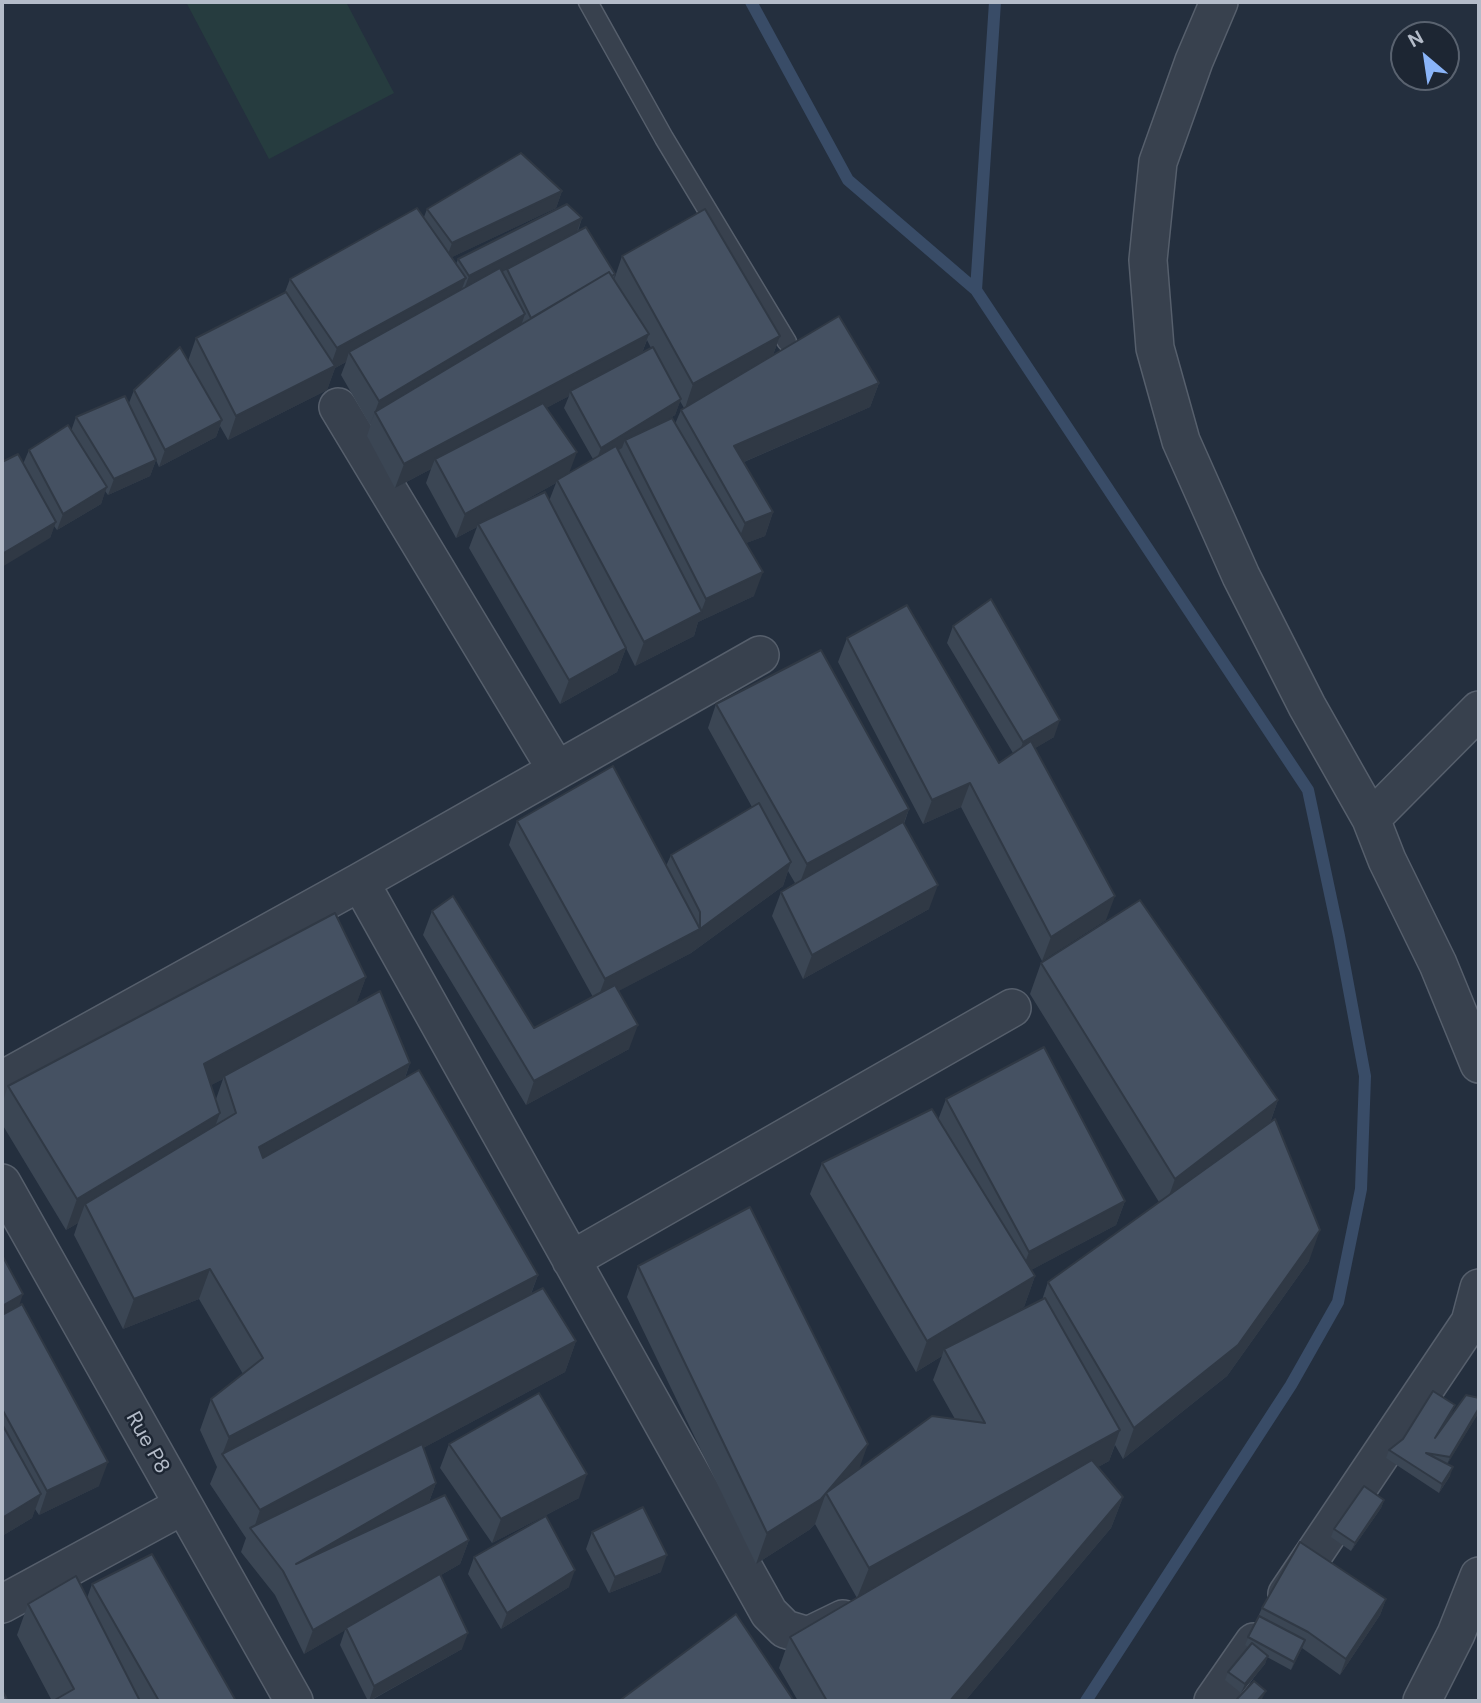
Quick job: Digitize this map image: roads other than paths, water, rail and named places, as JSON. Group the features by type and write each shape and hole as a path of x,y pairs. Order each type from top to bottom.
{"street":[{"path":"1219,2 1194,61 1158,162 1148,260 1155,348 1181,441 1241,576 1307,706 1371,819 1387,860 1438,964 1479,1064"},
{"path":"338,407 556,769"},
{"path":"2,1080 760,656"},
{"path":"1371,819 1479,710"},
{"path":"360,882 769,1613 785,1629 808,1636 876,1602"},
{"path":"571,1260 1012,1007"},
{"name":"Rue P8","path":"2,1183 182,1506 295,1701"},
{"path":"1213,1701 1328,1536 1470,1322 1479,1288"},
{"path":"2,1604 182,1506"},
{"path":"1422,1701 1456,1634 1479,1576"}],"lane":[{"path":"588,2 664,138 787,342"}],"waterway":[{"path":"751,2 848,180 976,290 1308,790 1339,936 1365,1076 1361,1189 1338,1302 1291,1385 1086,1701"},
{"path":"976,290 995,2"}]}
